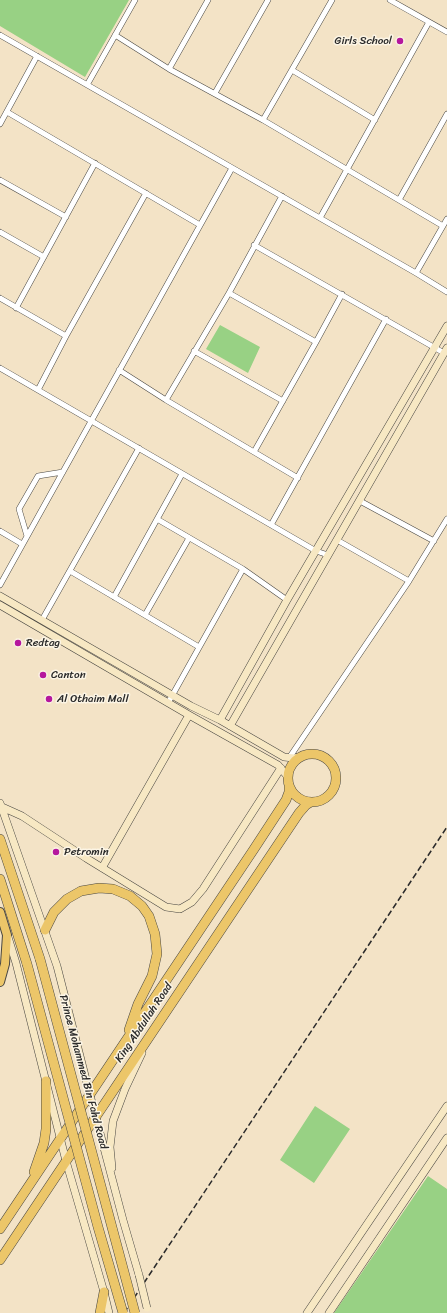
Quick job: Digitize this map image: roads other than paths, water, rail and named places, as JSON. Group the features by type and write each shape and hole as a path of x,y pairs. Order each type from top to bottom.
{"highway":[{"path":"314,754 323,756 333,766 336,775 336,784 328,796 320,801 311,802 298,797 288,781 293,763 300,757 314,754"},
{"name":"King Abdullah Road","path":"0,1229 286,800 289,792 288,781"},
{"name":"King Abdullah Road","path":"0,1264 2,1257 95,1116 298,813 311,802"},
{"name":"Prince Mohammed Bin Fahd Road","path":"0,839 40,959 135,1313"},
{"path":"0,879 27,964 96,1220 123,1313"},
{"path":"45,930 54,912 67,899 81,891 99,888 113,889 130,896 142,906 149,916 155,934 157,954 152,976 138,1004 126,1040"},
{"path":"30,1183 44,1143 46,1129 46,1081"},
{"path":"100,1313 104,1292"}],"main road":[{"path":"0,912 7,935 5,964 0,982"}],"street":[{"path":"87,85 134,0"},
{"path":"169,69 208,0"},
{"path":"215,93 268,0"},
{"path":"263,120 332,0"},
{"path":"390,0 447,32"},
{"path":"320,218 429,22"},
{"path":"0,35 447,292"},
{"path":"115,35 169,69 263,120 443,226"},
{"path":"0,124 37,56"},
{"path":"292,70 375,120"},
{"path":"7,112 200,225"},
{"path":"399,200 447,114"},
{"path":"16,308 95,164"},
{"path":"0,585 232,168"},
{"path":"0,180 66,217"},
{"path":"38,390 66,336 146,193"},
{"path":"166,400 229,293 282,196"},
{"path":"416,273 447,219"},
{"path":"0,232 44,257"},
{"path":"230,726 446,351 435,347 254,245"},
{"path":"229,293 316,342"},
{"path":"254,452 342,294"},
{"path":"0,298 66,336"},
{"path":"272,525 386,319"},
{"path":"220,720 287,600 447,326"},
{"path":"194,351 283,401"},
{"path":"0,368 316,551 328,555"},
{"path":"119,370 166,400 298,478"},
{"path":"42,620 139,448"},
{"path":"27,536 19,509 38,476 63,472"},
{"path":"114,597 182,474"},
{"path":"360,501 434,542"},
{"path":"157,519 243,569 287,600"},
{"path":"289,758 409,581 447,519"},
{"path":"0,531 22,544"},
{"path":"145,615 189,538"},
{"path":"337,540 409,581"},
{"path":"168,703 243,569"},
{"path":"70,571 199,647"},
{"path":"0,596 284,757 300,757"},
{"path":"0,605 168,703 278,764 288,781"},
{"path":"102,868 189,715"},
{"path":"1,805 22,816 166,908 180,908 192,902 204,889 281,768"},
{"name":"Prince Mohammed Bin Fahd Road","path":"1,805 57,966 95,1116 148,1311"},
{"path":"7,935 16,963 60,1139 109,1313"},
{"path":"113,1183 110,1147 113,1121 125,1089 148,1038"},
{"path":"307,1313 447,1106"},
{"path":"329,1313 447,1138"}],"railway":[{"path":"124,1313 447,827"}],"place":[{"name":"Girls School","path":"400,41"},
{"name":"Redtag","path":"18,643"},
{"name":"Canton","path":"43,675"},
{"name":"Al Othaim Mall","path":"49,699"},
{"name":"Petromin","path":"56,852"}]}
